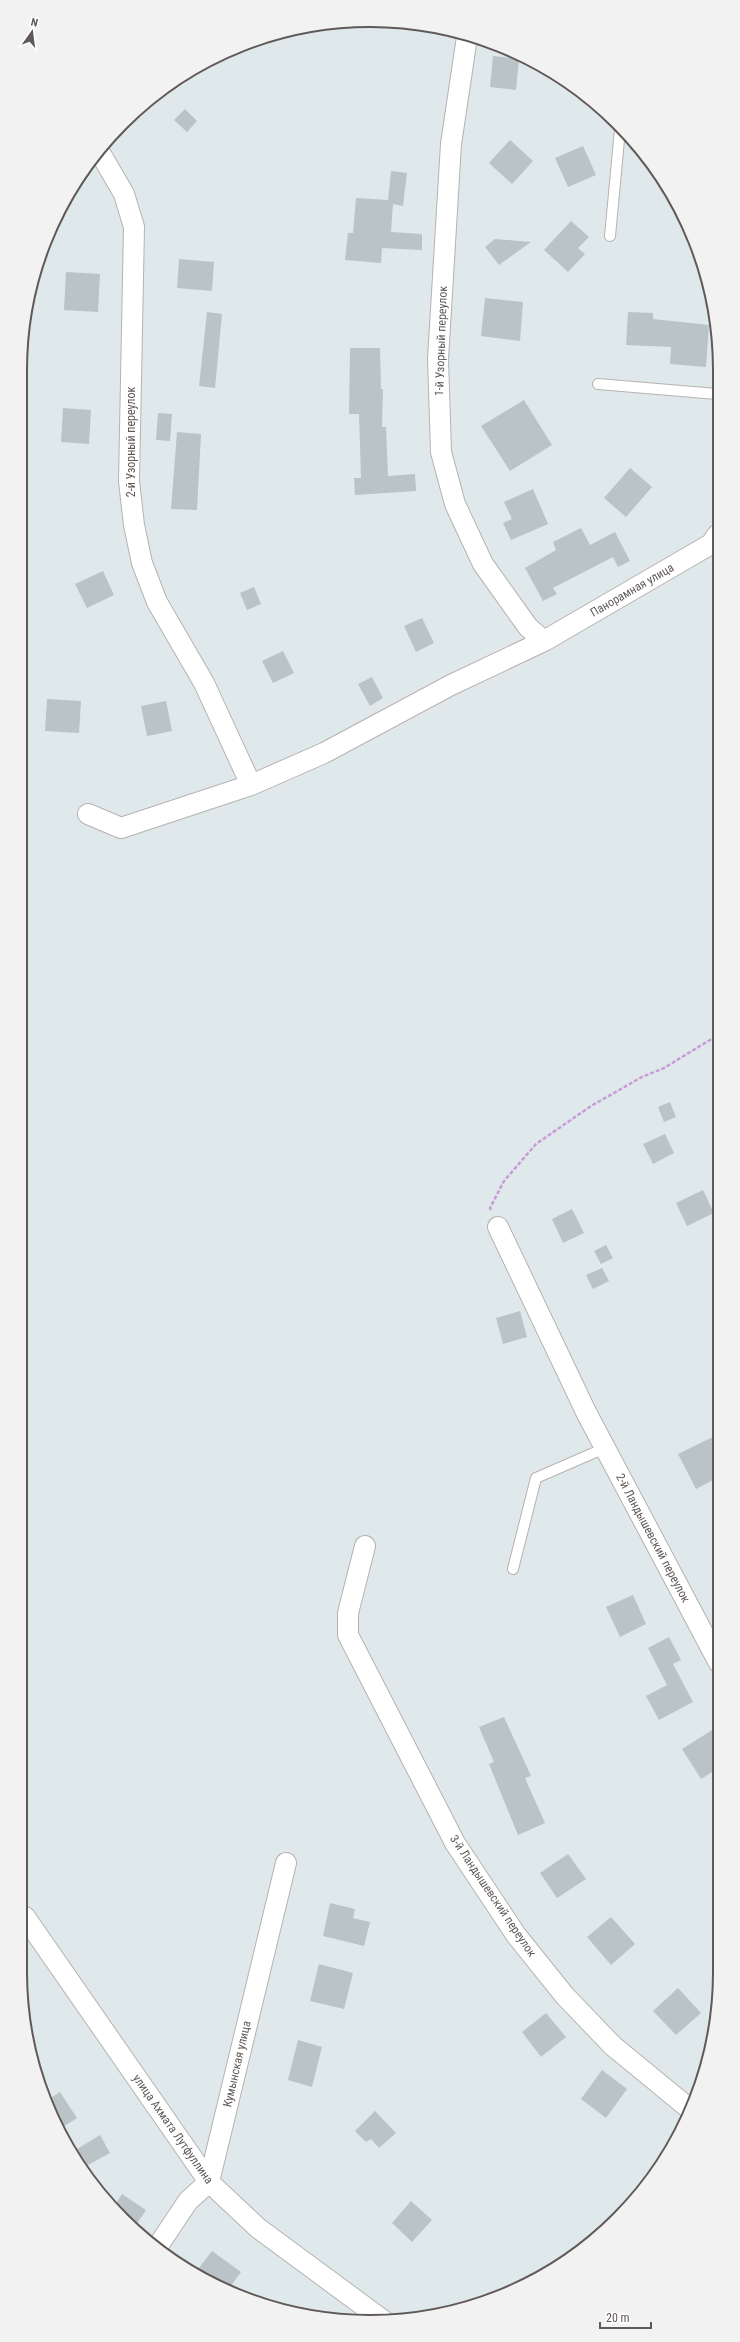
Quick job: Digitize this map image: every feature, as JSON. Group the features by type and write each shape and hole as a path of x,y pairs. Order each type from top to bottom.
{"street":[{"name":"1-й Узорный переулок","path":"466,41 450,160 438,359 441,452 455,504 483,564 528,627 544,641"},
{"name":"2-й Узорный переулок","path":"102,156 124,194 134,227 129,481 134,525 142,563 157,602 204,683 251,786"},
{"name":"Панорамная улица","path":"88,814 121,828 251,786 324,753 451,685 544,641 710,544 713,540"},
{"name":"2-й Ландышевский переулок","path":"498,1227 587,1414 713,1652"},
{"name":"3-й Ландышевский переулок","path":"365,1546 348,1612 348,1635 455,1843 516,1934 565,1996 614,2046 686,2106"},
{"name":"Кумынская улица","path":"209,2182 286,1863"},
{"name":"улица Ахмата Лутфуллина","path":"27,1920 209,2182 258,2228 376,2315"},
{"path":"160,2243 188,2201 209,2182"}],"lane":[{"path":"610,236 619,134"},
{"path":"598,384 713,394"},
{"path":"513,1570 536,1478 605,1448"}],"path":[{"path":"498,1227 490,1208 504,1181 536,1144 591,1106 664,1068 713,1038"}],"building":[{"path":"493,56 514,58 519,61 516,90 490,87"},
{"path":"185,109 197,121 187,132 174,120"},
{"path":"510,140 533,161 512,184 489,163"},
{"path":"583,146 596,175 568,187 555,158"},
{"path":"391,171 407,173 403,206 393,204 391,232 422,234 422,250 382,248 381,263 345,260 348,233 353,233 356,198 388,200"},
{"path":"571,221 589,237 578,248 585,254 568,272 544,250"},
{"path":"495,239 531,242 499,265 485,247"},
{"path":"179,259 214,262 212,291 177,288"},
{"path":"66,272 100,274 98,312 64,310"},
{"path":"485,298 523,302 520,341 481,336"},
{"path":"207,312 222,314 215,388 199,386"},
{"path":"628,312 653,313 653,319 709,325 706,367 670,364 671,347 626,345"},
{"path":"350,348 380,348 381,389 383,389 382,427 386,427 388,476 415,474 416,491 355,495 354,478 361,478 359,414 349,414"},
{"path":"524,400 552,445 510,471 481,426"},
{"path":"63,408 91,410 89,444 61,442"},
{"path":"158,413 172,414 170,441 156,440"},
{"path":"177,432 201,434 197,510 171,509"},
{"path":"630,468 652,487 626,517 604,498"},
{"path":"533,489 548,524 511,540 503,523 512,519 504,502"},
{"path":"581,528 590,545 615,532 630,561 618,567 613,557 553,588 557,594 543,601 525,568 556,550 553,542"},
{"path":"103,571 114,595 87,608 75,584"},
{"path":"254,587 261,604 247,610 240,593"},
{"path":"422,618 434,643 416,652 404,626"},
{"path":"283,651 294,673 273,683 262,661"},
{"path":"372,677 383,698 370,706 358,684"},
{"path":"47,699 81,701 79,733 45,731"},
{"path":"166,701 172,731 147,736 141,706"},
{"path":"670,1102 676,1117 664,1122 658,1107"},
{"path":"665,1134 674,1153 653,1164 643,1144"},
{"path":"703,1190 713,1213 687,1226 676,1203"},
{"path":"572,1209 584,1233 563,1243 552,1219"},
{"path":"606,1245 613,1258 601,1264 594,1251"},
{"path":"602,1268 609,1281 593,1289 586,1275"},
{"path":"520,1311 527,1337 503,1344 496,1318"},
{"path":"713,1437 713,1480 696,1489 678,1454"},
{"path":"633,1595 646,1624 620,1637 606,1607"},
{"path":"669,1637 681,1660 673,1664 693,1702 659,1720 646,1696 667,1685 648,1648"},
{"path":"504,1717 531,1776 525,1778 545,1823 518,1835 489,1764 494,1762 479,1727"},
{"path":"713,1729 713,1771 701,1779 682,1749"},
{"path":"568,1854 586,1879 557,1898 540,1873"},
{"path":"330,1903 355,1909 353,1918 370,1922 364,1946 323,1936"},
{"path":"611,1917 635,1944 611,1965 587,1937"},
{"path":"319,1964 353,1973 344,2009 310,2001"},
{"path":"678,1988 701,2013 676,2035 653,2011"},
{"path":"546,2013 566,2037 541,2057 522,2032"},
{"path":"298,2040 322,2047 312,2087 288,2080"},
{"path":"602,2070 627,2089 606,2118 581,2099"},
{"path":"60,2092 77,2118 63,2127 51,2098"},
{"path":"375,2111 396,2133 379,2148 371,2139 366,2142 355,2131"},
{"path":"100,2135 110,2153 87,2166 77,2149"},
{"path":"122,2194 146,2210 137,2224 116,2203"},
{"path":"411,2201 432,2220 412,2242 392,2223"},
{"path":"212,2251 241,2272 231,2286 198,2269"}]}
